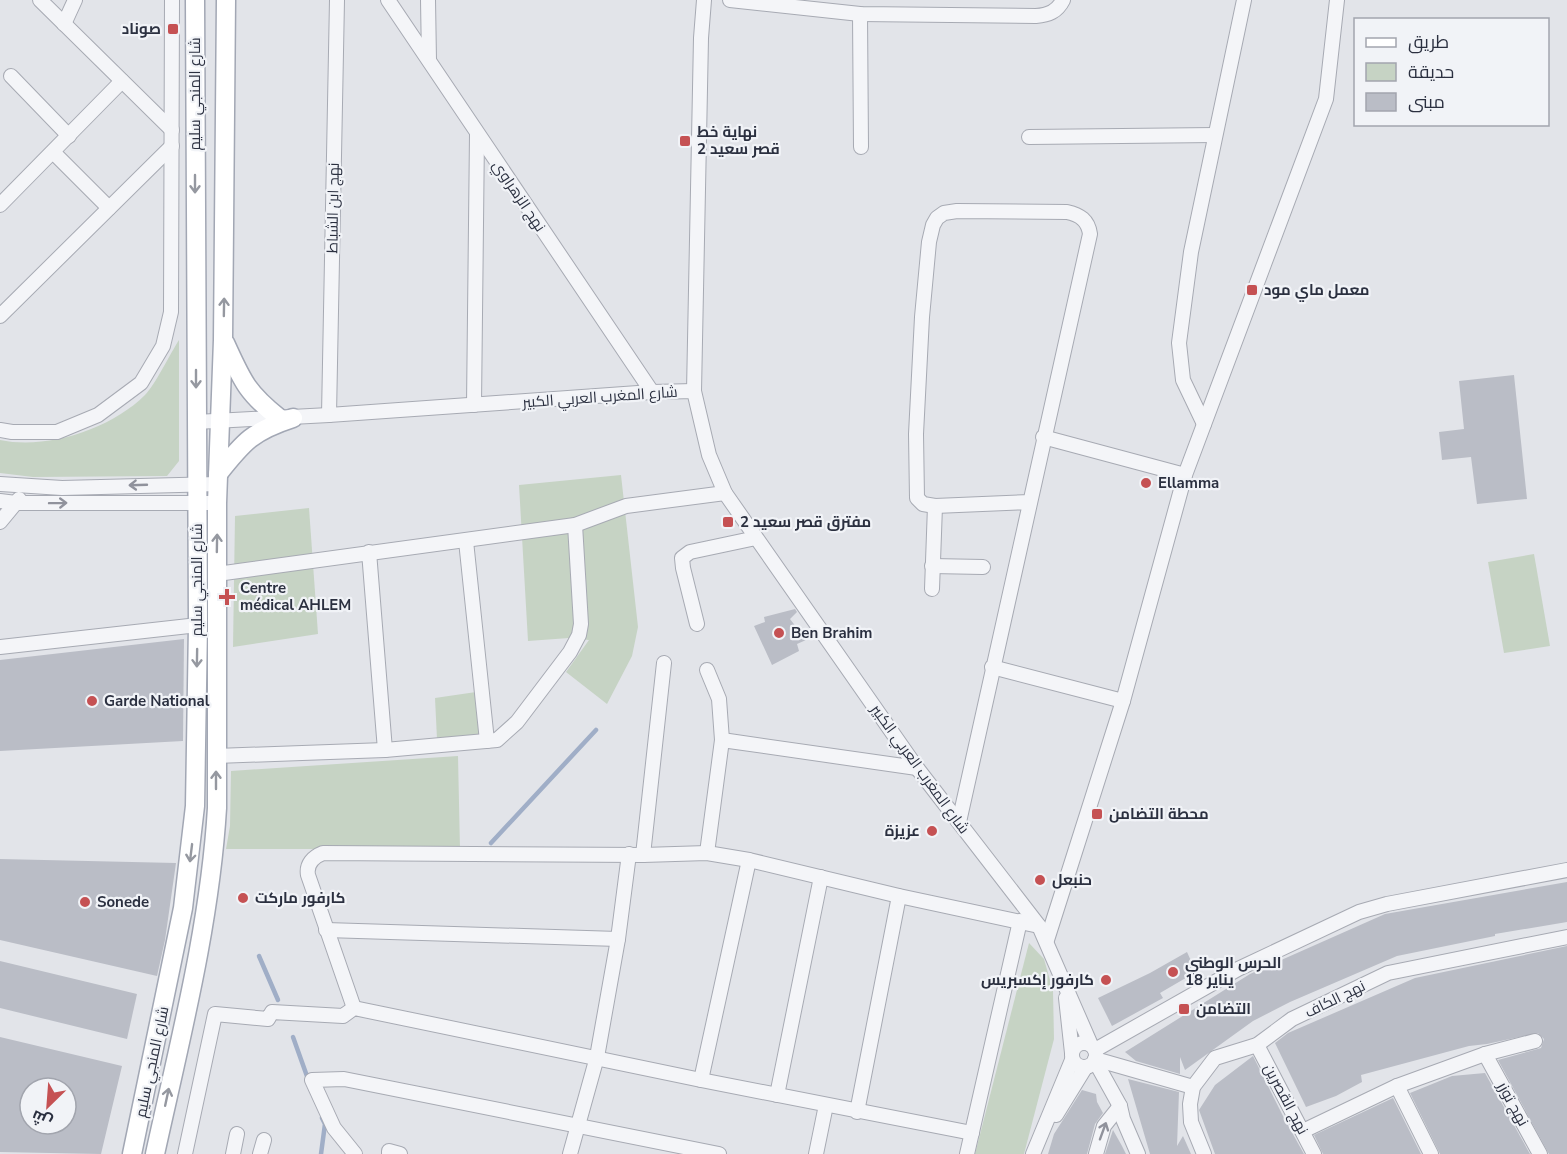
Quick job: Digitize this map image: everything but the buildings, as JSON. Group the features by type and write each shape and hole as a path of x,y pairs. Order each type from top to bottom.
{"main road":[{"name":"شارع المنجي سليم","path":"132,1154 183,908 195,806 198,625 195,0"},
{"name":"شارع المنجي سليم","path":"155,1154 188,1002 215,840 217,503 223,340 226,0"},
{"path":"223,340 243,383 259,402 286,418"},
{"path":"218,479 251,436 286,418"}],"street":[{"path":"40,0 172,130"},
{"path":"64,24 75,0"},
{"path":"0,430 57,432 98,415 141,383 163,346 171,312 172,0"},
{"name":"نهج ابن الشباط","path":"329,415 337,0"},
{"name":"نهج الزهراوي","path":"388,0 652,392"},
{"path":"428,0 429,60"},
{"path":"694,391 704,0"},
{"path":"730,0 860,14 1036,16 1053,12 1059,8 1062,0"},
{"path":"1204,424 1183,380 1179,343 1191,252 1244,0"},
{"path":"1047,940 1123,701 1185,475 1326,99 1337,0"},
{"path":"860,14 861,147"},
{"path":"11,76 69,136"},
{"path":"0,205 122,81"},
{"path":"474,405 477,134"},
{"path":"1029,137 1215,135"},
{"path":"0,315 172,146"},
{"path":"53,152 109,208"},
{"path":"959,822 1090,234 1089,225 1078,214 1067,212 957,211 945,213 937,218 928,242 916,434 917,498 923,504 935,506 1030,502"},
{"name":"شارع المغرب العربي الكبير","path":"196,422 694,391 709,455 725,493 917,768 1039,926 1047,940 1091,1058 1138,1154"},
{"path":"1044,437 1185,475"},
{"path":"0,484 62,488 197,483 218,479"},
{"path":"0,522 27,487"},
{"path":"217,574 575,525 626,507 725,493"},
{"path":"0,501 16,503 217,503"},
{"path":"932,589 935,506"},
{"path":"216,756 384,750 497,740 517,722 570,652 579,635 581,624 575,525"},
{"path":"697,624 682,558 690,552 756,538"},
{"path":"466,541 487,741"},
{"path":"369,552 384,750"},
{"path":"932,566 983,567"},
{"path":"0,647 198,625"},
{"path":"570,1154 597,1057 636,855 664,663"},
{"path":"992,668 1123,701"},
{"path":"707,670 719,699 722,740 707,853"},
{"path":"722,740 917,768"},
{"path":"354,1008 307,870 312,860 323,853 636,855 707,853 749,860 899,896 1039,926"},
{"path":"701,1080 749,860"},
{"path":"1072,1056 1077,1066 1238,969 1359,912 1387,904 1567,870"},
{"path":"777,1095 821,877"},
{"path":"857,1112 899,896"},
{"path":"967,1154 1020,921"},
{"path":"326,930 618,939"},
{"name":"نهج الكاف","path":"1193,1087 1215,1058 1257,1045 1292,1019 1388,973 1452,958 1567,937"},
{"name":"شارع المغرب العربي الكبير","path":"1064,984 1072,1056"},
{"path":"185,1154 215,1014 268,1019 272,1012 343,1016 354,1008 857,1112 972,1133"},
{"path":"1303,1131 1397,1086 1485,1054 1535,1041"},
{"path":"1033,1153 1079,1044 1091,1058 1193,1087 1189,1113 1204,1154"},
{"name":"نهج القصرين","path":"1257,1045 1314,1154"},
{"name":"نهج توزر","path":"1485,1054 1540,1154"},
{"path":"1033,1153 1091,1058"},
{"path":"355,1154 334,1128 312,1080 344,1079 718,1154"},
{"path":"1397,1086 1431,1154"},
{"path":"816,1154 826,1105"},
{"path":"1096,1154 1104,1126 1119,1112"},
{"path":"232,1154 237,1134"},
{"path":"389,1154 389,1151 400,1154"}],"green space":[{"path":"179,340 179,461 167,476 33,477 0,473 0,440 38,442 58,439 97,427 115,418 145,395"},
{"path":"621,475 638,627 632,656 607,704 566,672 589,640 569,638 528,641 519,485"},
{"path":"309,508 318,634 233,647 235,516"},
{"path":"1534,554 1550,646 1504,653 1488,562"},
{"path":"476,692 480,735 437,739 435,698"},
{"path":"458,756 460,849 226,849 230,826 231,771"},
{"path":"1029,943 1044,959 1053,991 1054,1039 1024,1154 975,1154"}],"waterway":[{"path":"491,843 596,730"},
{"path":"259,956 278,1000"},
{"path":"293,1037 308,1079"},
{"path":"321,1154 325,1124 322,1118"}],"place":[{"name":"صوناد","path":"173,29"},
{"name":"نهاية خط قصر سعيد 2","path":"685,141"},
{"name":"معمل ماي مود","path":"1252,290"},
{"name":"Ellamma","path":"1146,483"},
{"name":"مفترق قصر سعيد 2","path":"728,522"},
{"name":"Centre médical AHLEM","path":"227,597"},
{"name":"Ben Brahim","path":"779,633"},
{"name":"Garde National","path":"92,701"},
{"name":"محطة التضامن","path":"1097,814"},
{"name":"عزيزة","path":"932,831"},
{"name":"حنبعل","path":"1040,880"},
{"name":"كارفور ماركت","path":"243,898"},
{"name":"Sonede","path":"85,902"},
{"name":"الحرس الوطني 18 يناير","path":"1173,972"},
{"name":"كارفور إكسبريس","path":"1106,980"},
{"name":"التضامن","path":"1184,1009"}]}
